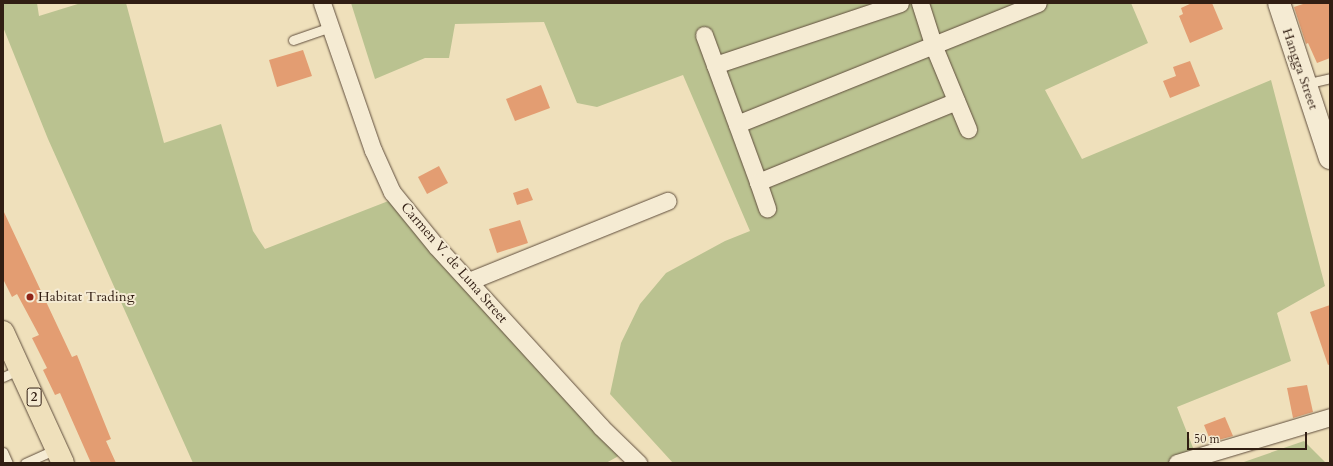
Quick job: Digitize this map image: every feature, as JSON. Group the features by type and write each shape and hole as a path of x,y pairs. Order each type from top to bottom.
{"highway":[{"name":"2","path":"4,338 12,373 59,456"}],"street":[{"name":"Carmen V. de Luna Street","path":"322,3 372,150 392,192 436,246 469,280 633,462"},
{"path":"715,65 900,3"},
{"path":"920,3 934,46 968,129"},
{"path":"737,124 1038,3"},
{"name":"Hangga Street","path":"1279,3 1330,158"},
{"path":"704,35 767,208"},
{"path":"758,182 956,100"},
{"path":"469,280 667,201"},
{"path":"1177,463 1330,417"}],"lane":[{"path":"293,40 330,27"},
{"path":"1305,84 1330,78"},
{"path":"3,452 8,463"},
{"path":"25,463 59,456"}],"green space":[{"path":"3,3 37,3 39,16 81,3 126,3 164,143 221,124 253,231 265,249 391,200 624,453 606,463 193,463 48,139 3,27"},
{"path":"351,3 1131,3 1148,43 1045,90 1082,159 1271,80 1325,286 1277,313 1291,361 1177,407 1199,463 673,463 610,394 621,343 640,304 666,273 725,241 750,231 683,75 597,107 577,103 544,22 455,24 449,58 425,58 375,79"},
{"path":"1304,441 1326,463 1241,463"}],"building":[{"path":"1192,3 1212,3 1223,29 1190,43 1179,16 1183,14 1181,8"},
{"path":"1306,3 1330,3 1330,58 1317,63 1308,43 1306,44 1294,7"},
{"path":"303,50 312,76 277,87 269,60"},
{"path":"1190,61 1200,86 1170,98 1163,81 1176,76 1173,67"},
{"path":"541,85 550,108 515,121 506,99"},
{"path":"439,166 448,183 427,194 418,177"},
{"path":"528,188 533,200 517,205 513,193"},
{"path":"3,210 72,357 77,355 111,439 106,441 116,463 91,463 60,393 55,395 43,370 47,368 32,338 39,335 17,294 12,297 3,279"},
{"path":"520,220 528,243 497,253 489,229"},
{"path":"1330,305 1330,364 1328,365 1310,312"},
{"path":"1307,385 1313,412 1293,418 1287,388"},
{"path":"1225,417 1233,436 1211,442 1204,425"}],"place":[{"name":"Habitat Trading","path":"30,297"}]}
